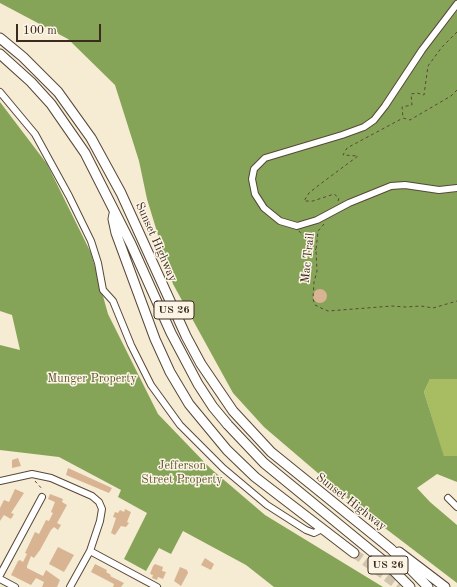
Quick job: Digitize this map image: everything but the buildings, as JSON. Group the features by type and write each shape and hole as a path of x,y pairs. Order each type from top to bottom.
{"highway":[{"name":"Sunset Highway","path":"0,38 38,71 58,92 91,138 120,193 186,336 201,364 233,411 271,452 390,549 428,587"},
{"name":"Sunset Highway","path":"0,54 35,87 61,116 86,153 171,333 188,366 213,407 264,463 386,563 410,587"},
{"path":"114,210 112,219 116,233 155,339 170,372 189,404 215,437 240,464 271,492 354,553"},
{"path":"390,549 403,554 445,587"}],"street":[{"path":"457,4 422,50 385,106 369,124 342,135 277,153 265,158 256,165 252,172 253,190 264,208 280,221 296,226 311,223 336,210 391,186 405,185 439,190 457,188"},
{"path":"0,92 35,134 69,196 91,241 98,263 103,290 113,301 131,345 151,385 180,425 223,468 267,505 306,530 314,533 322,530"},
{"path":"0,481 32,474 57,480 92,496 99,502 102,509 102,515 90,551 70,587"},
{"path":"0,575 42,497"},
{"path":"448,498 457,507"},
{"path":"90,551 148,585 157,587"},
{"path":"0,580 15,587"}],"path":[{"path":"403,118 402,107 412,105 411,94 424,94 428,66 442,47 457,32"},
{"path":"336,210 339,198 334,194 313,201 304,201 309,193 358,156 343,155 346,148 403,118 410,120 416,118 451,96 457,90"},
{"name":"Mac Trail","path":"328,220 318,231 316,250 317,271 312,299 316,305 328,311 392,306 405,308 422,306 433,308 457,301"},
{"path":"296,226 301,234 316,250"},
{"path":"32,474 36,484 43,489 42,497"}],"green space":[{"path":"0,0 457,0 457,379 430,379 424,392 444,456 457,456 457,482 437,474 417,488 430,502 457,525 457,583 360,509 264,427 233,393 173,284 147,199 139,161 115,85 68,39 0,3"},
{"path":"0,102 47,164 91,253 108,314 158,414 210,468 265,515 383,587 274,587 246,565 183,531 171,554 159,548 146,571 124,559 147,513 118,497 121,490 59,457 0,450 0,345 20,350 12,315 0,311"},
{"path":"430,379 457,379 457,456 444,457 424,392"}],"tunnel":[{"path":"354,553 400,587"}],"park label":[{"name":"Munger Property","path":"92,379"},
{"name":"Jefferson Street Property","path":"182,473"}]}
